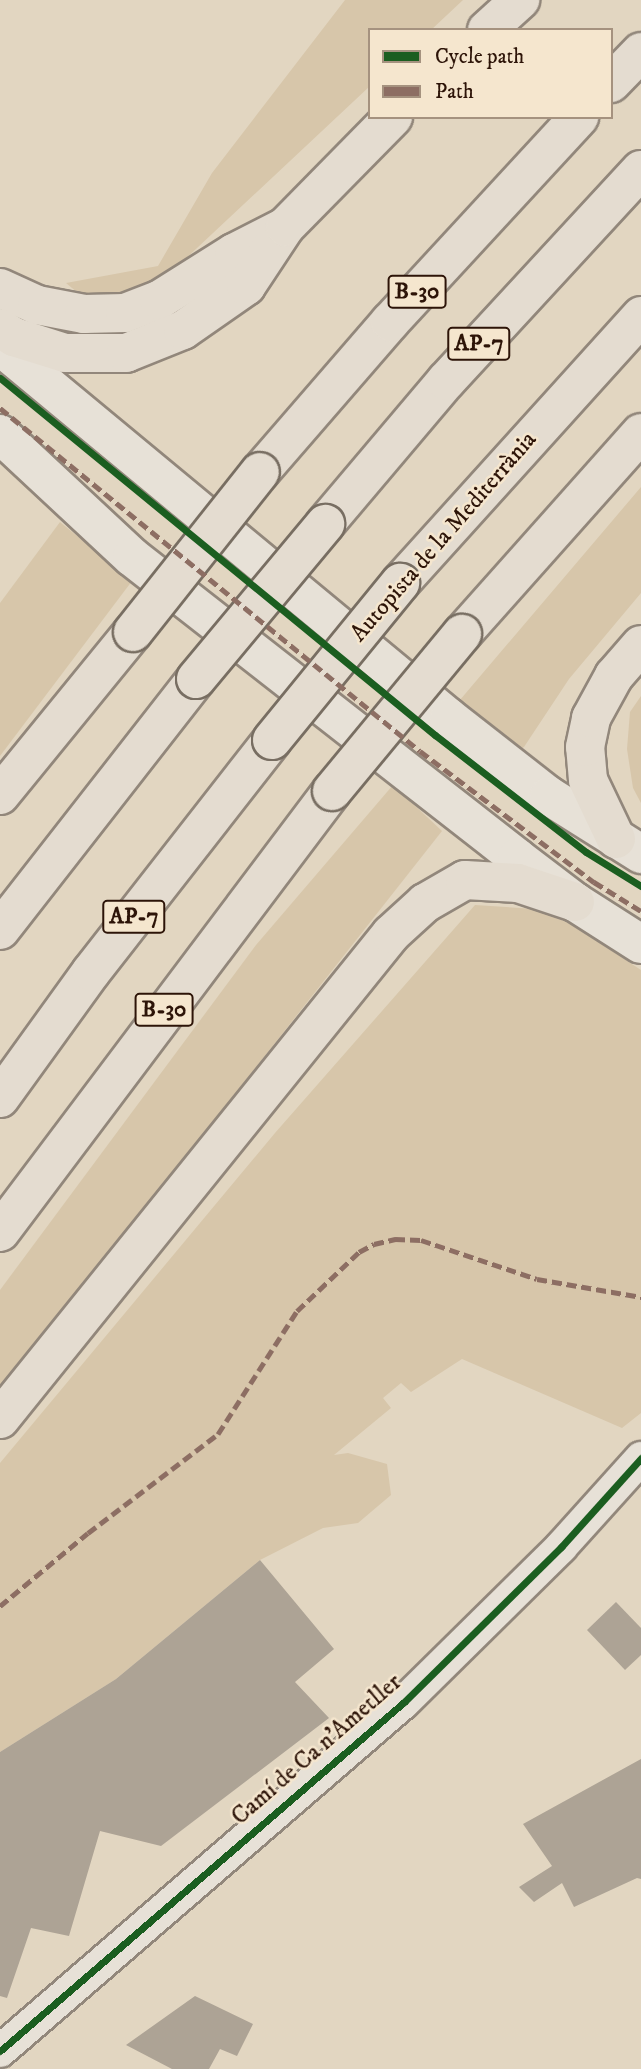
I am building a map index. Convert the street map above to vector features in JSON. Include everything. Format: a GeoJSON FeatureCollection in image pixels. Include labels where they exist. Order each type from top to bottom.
{"type":"FeatureCollection","features":[{"type":"Feature","properties":{"kind":"highway"},"geometry":{"type":"LineString","coordinates":[[489,28],[520,0]]}},
{"type":"Feature","properties":{"kind":"highway"},"geometry":{"type":"LineString","coordinates":[[613,81],[641,52]]}},
{"type":"Feature","properties":{"kind":"highway"},"geometry":{"type":"LineString","coordinates":[[0,328],[14,337],[65,352],[126,353],[183,330],[246,286],[285,227],[391,119]]}},
{"type":"Feature","properties":{"kind":"highway","name":"B-30"},"geometry":{"type":"LineString","coordinates":[[0,795],[261,472],[390,322],[577,119]]}},
{"type":"Feature","properties":{"kind":"highway","name":"AP-7"},"geometry":{"type":"LineString","coordinates":[[0,930],[196,679],[325,524],[446,381],[641,170]]}},
{"type":"Feature","properties":{"kind":"highway"},"geometry":{"type":"LineString","coordinates":[[0,288],[37,305],[61,310],[84,314],[124,313],[159,300],[234,253],[285,227]]}},
{"type":"Feature","properties":{"kind":"highway","name":"Autopista de la Mediterrània"},"geometry":{"type":"LineString","coordinates":[[0,1098],[91,972],[272,740],[400,583],[641,316]]}},
{"type":"Feature","properties":{"kind":"highway","name":"B-30"},"geometry":{"type":"LineString","coordinates":[[0,1232],[199,964],[332,792],[462,634],[641,433]]}},
{"type":"Feature","properties":{"kind":"highway"},"geometry":{"type":"LineString","coordinates":[[628,846],[588,780],[585,747],[591,718],[614,676],[641,645]]}},
{"type":"Feature","properties":{"kind":"highway"},"geometry":{"type":"LineString","coordinates":[[0,1419],[391,934],[425,903],[465,880],[518,883],[575,902]]}},
{"type":"Feature","properties":{"kind":"main road"},"geometry":{"type":"LineString","coordinates":[[0,346],[449,718],[549,796],[628,846]]}},
{"type":"Feature","properties":{"kind":"main road"},"geometry":{"type":"LineString","coordinates":[[0,433],[102,532],[132,557],[575,902],[641,944]]}},
{"type":"Feature","properties":{"kind":"street","name":"Camí de Ca n'Ametller"},"geometry":{"type":"LineString","coordinates":[[0,2051],[404,1702],[561,1547],[641,1458]]}},
{"type":"Feature","properties":{"kind":"shaded area"},"geometry":{"type":"Polygon","coordinates":[[[345,0],[463,0],[433,28],[368,28],[368,88],[165,278],[90,303],[66,283],[158,266],[212,173],[345,0]]]}},
{"type":"Feature","properties":{"kind":"shaded area"},"geometry":{"type":"Polygon","coordinates":[[[641,487],[641,593],[569,679],[524,747],[513,754],[454,707],[641,487]]]}},
{"type":"Feature","properties":{"kind":"shaded area"},"geometry":{"type":"Polygon","coordinates":[[[60,522],[132,581],[0,756],[0,603],[60,522]]]}},
{"type":"Feature","properties":{"kind":"shaded area"},"geometry":{"type":"Polygon","coordinates":[[[641,696],[641,803],[633,788],[627,749],[630,712],[641,696]]]}},
{"type":"Feature","properties":{"kind":"shaded area"},"geometry":{"type":"Polygon","coordinates":[[[393,785],[442,831],[67,1307],[0,1387],[0,1290],[256,945],[393,785]]]}},
{"type":"Feature","properties":{"kind":"shaded area"},"geometry":{"type":"Polygon","coordinates":[[[475,905],[535,909],[569,923],[641,970],[641,1413],[622,1428],[462,1359],[411,1392],[401,1383],[383,1398],[391,1408],[334,1455],[348,1453],[387,1464],[391,1495],[358,1523],[323,1528],[260,1560],[116,1679],[0,1752],[0,1463],[275,1133],[475,905]]]}},
{"type":"Feature","properties":{"kind":"building"},"geometry":{"type":"Polygon","coordinates":[[[260,1560],[334,1649],[295,1682],[329,1718],[161,1846],[100,1831],[69,1936],[31,1928],[7,1998],[0,1996],[0,1752],[116,1679],[260,1560]]]}},
{"type":"Feature","properties":{"kind":"building"},"geometry":{"type":"Polygon","coordinates":[[[616,1602],[641,1628],[641,1655],[625,1670],[587,1630],[616,1602]]]}},
{"type":"Feature","properties":{"kind":"building"},"geometry":{"type":"Polygon","coordinates":[[[641,1759],[641,1879],[637,1878],[574,1907],[562,1883],[534,1902],[519,1887],[552,1866],[523,1824],[641,1759]]]}},
{"type":"Feature","properties":{"kind":"building"},"geometry":{"type":"Polygon","coordinates":[[[195,1996],[253,2024],[237,2056],[220,2049],[209,2069],[172,2069],[126,2045],[195,1996]]]}},
{"type":"Feature","properties":{"kind":"marked path"},"geometry":{"type":"LineString","coordinates":[[0,408],[420,751],[594,882],[641,911]]}},
{"type":"Feature","properties":{"kind":"marked path"},"geometry":{"type":"LineString","coordinates":[[0,1606],[88,1533],[218,1434],[297,1311],[359,1252],[374,1244],[395,1239],[421,1240],[537,1279],[641,1297]]}},
{"type":"Feature","properties":{"kind":"cycle path"},"geometry":{"type":"LineString","coordinates":[[0,378],[435,735],[586,852],[641,886]]}},
{"type":"Feature","properties":{"kind":"cycle path"},"geometry":{"type":"LineString","coordinates":[[0,2051],[404,1702],[561,1547],[641,1458]]}}]}
